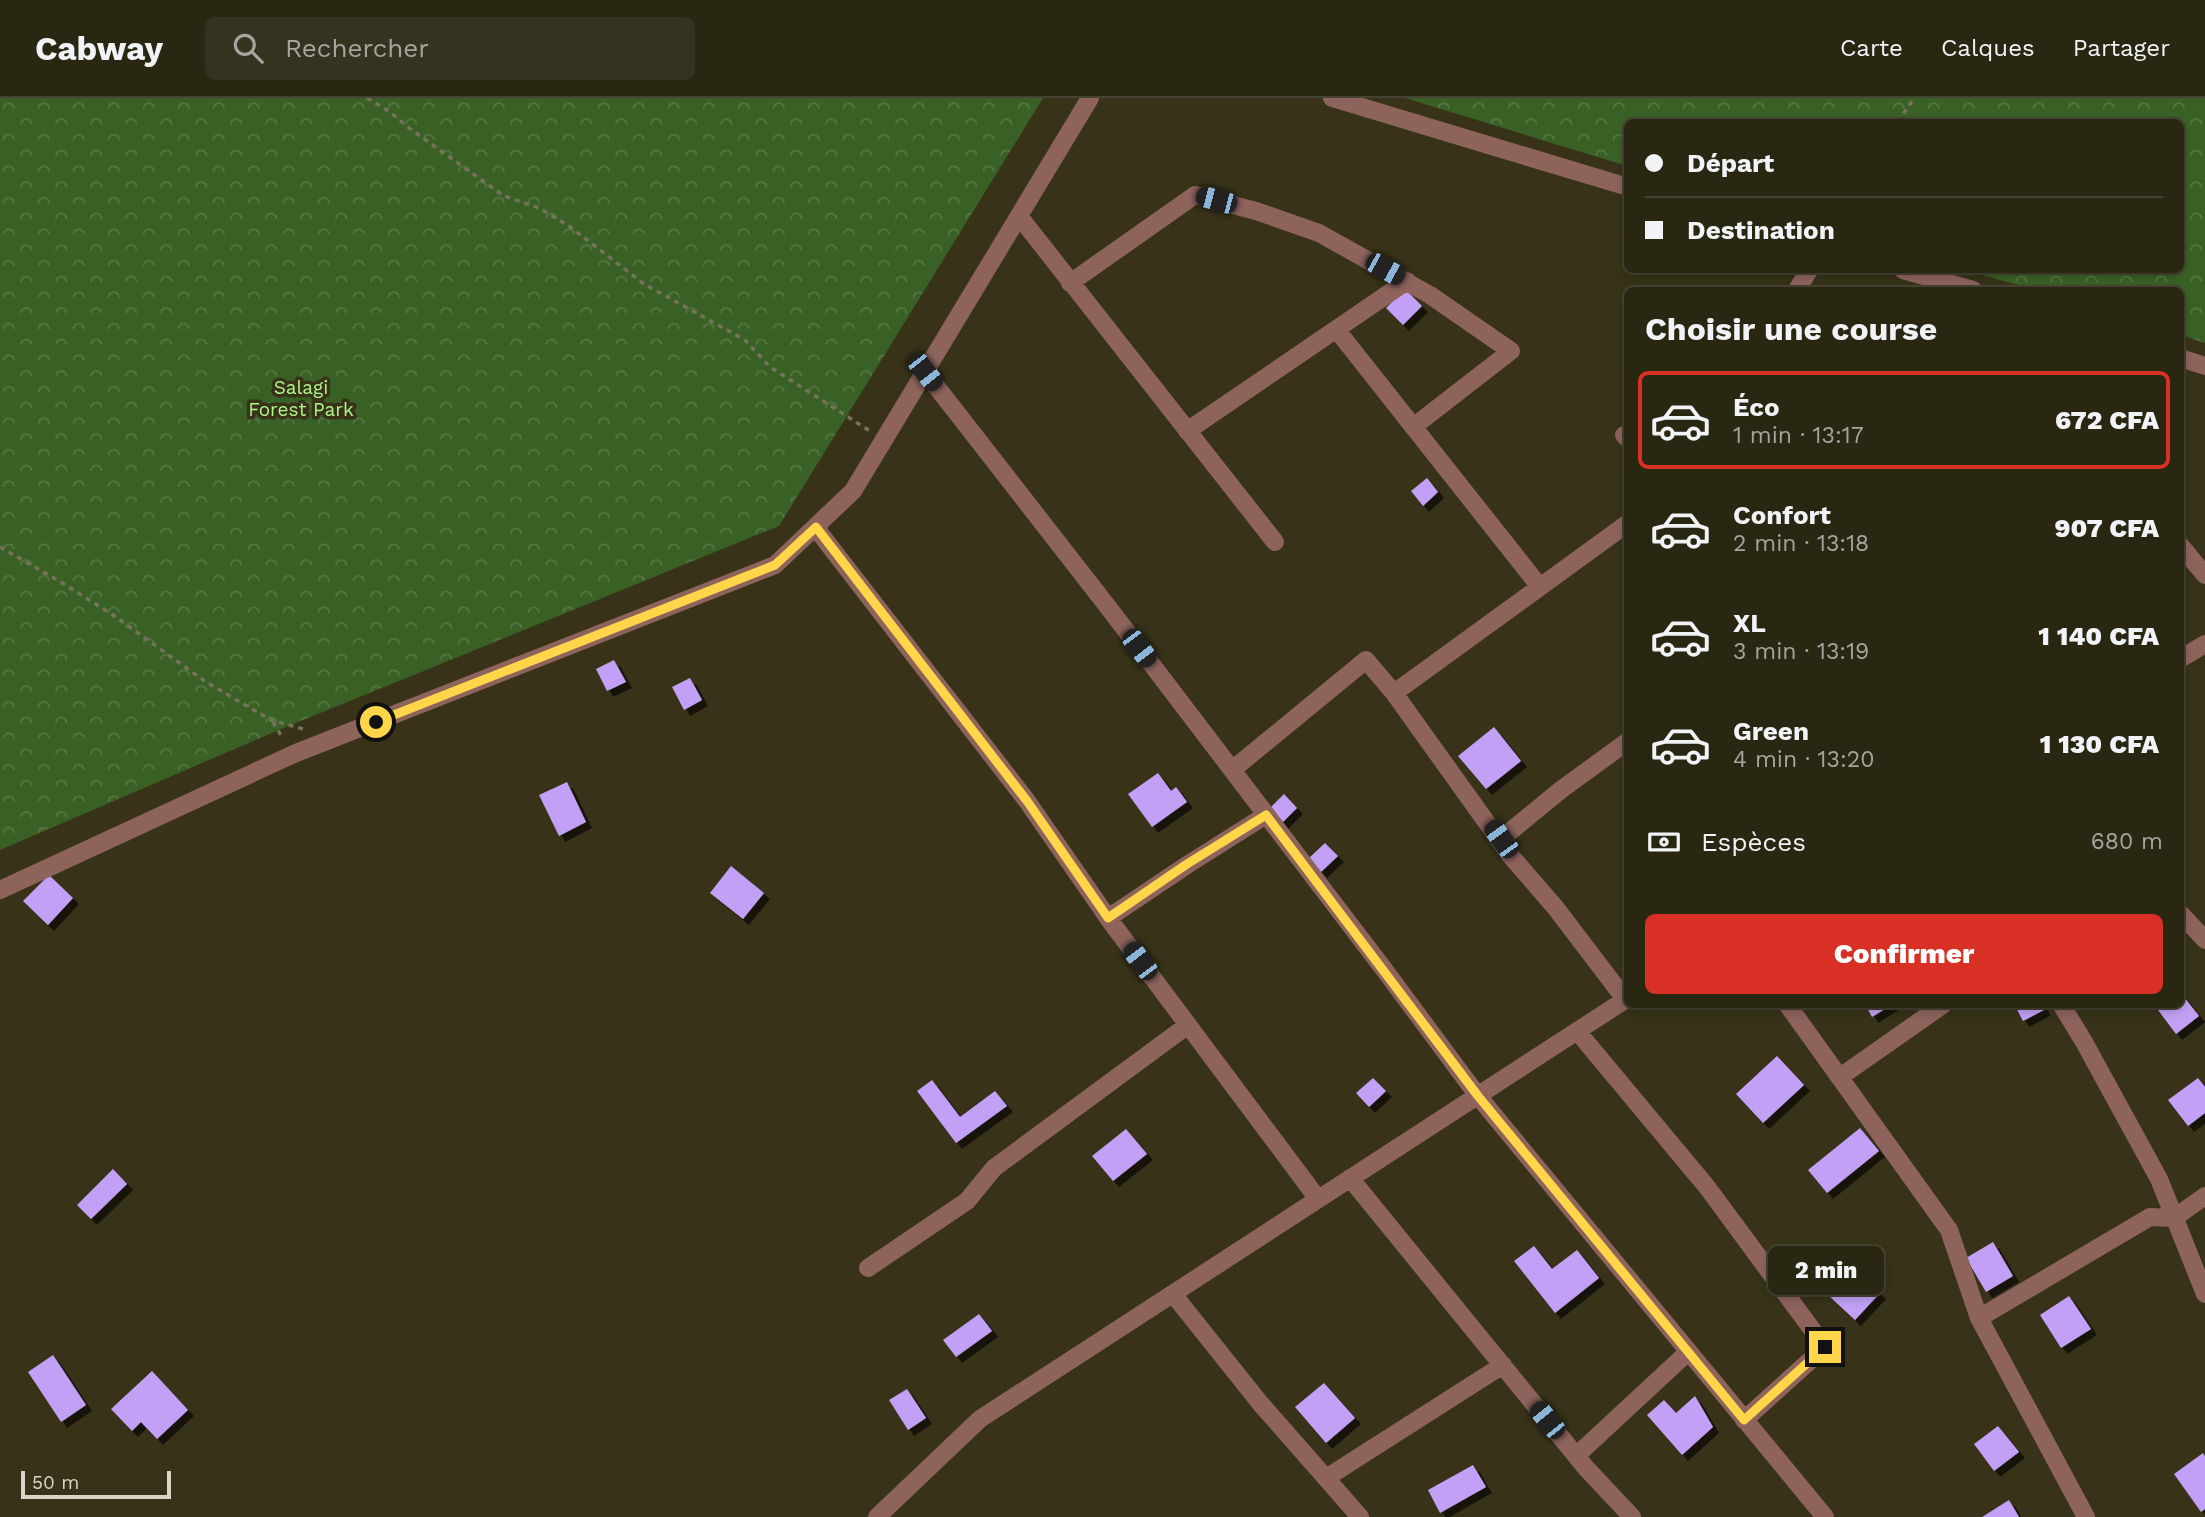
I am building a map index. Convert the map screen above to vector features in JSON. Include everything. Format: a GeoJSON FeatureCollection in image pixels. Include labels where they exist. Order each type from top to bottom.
{"type":"FeatureCollection","features":[{"type":"Feature","properties":{"kind":"street"},"geometry":{"type":"LineString","coordinates":[[0,890],[296,753],[775,565],[853,491],[1090,98]]}},
{"type":"Feature","properties":{"kind":"street"},"geometry":{"type":"LineString","coordinates":[[1332,98],[1624,186]]}},
{"type":"Feature","properties":{"kind":"street"},"geometry":{"type":"LineString","coordinates":[[1070,283],[1195,195],[1256,211],[1319,233],[1406,281],[1511,351],[1413,426]]}},
{"type":"Feature","properties":{"kind":"street"},"geometry":{"type":"LineString","coordinates":[[1019,216],[1275,542]]}},
{"type":"Feature","properties":{"kind":"street"},"geometry":{"type":"LineString","coordinates":[[1913,273],[1961,287]]}},
{"type":"Feature","properties":{"kind":"street"},"geometry":{"type":"LineString","coordinates":[[1187,431],[1406,281]]}},
{"type":"Feature","properties":{"kind":"street"},"geometry":{"type":"LineString","coordinates":[[1336,329],[1540,587]]}},
{"type":"Feature","properties":{"kind":"street"},"geometry":{"type":"LineString","coordinates":[[2184,359],[2205,366]]}},
{"type":"Feature","properties":{"kind":"street"},"geometry":{"type":"LineString","coordinates":[[925,372],[1478,1096],[1825,1517]]}},
{"type":"Feature","properties":{"kind":"street"},"geometry":{"type":"LineString","coordinates":[[1394,693],[1624,526]]}},
{"type":"Feature","properties":{"kind":"street"},"geometry":{"type":"LineString","coordinates":[[816,527],[1027,801],[1108,918],[1318,1199]]}},
{"type":"Feature","properties":{"kind":"street"},"geometry":{"type":"LineString","coordinates":[[2184,550],[2205,575]]}},
{"type":"Feature","properties":{"kind":"street"},"geometry":{"type":"LineString","coordinates":[[2184,657],[2205,644]]}},
{"type":"Feature","properties":{"kind":"street"},"geometry":{"type":"LineString","coordinates":[[1231,770],[1366,660],[1394,693],[1510,855],[1556,907],[1624,996]]}},
{"type":"Feature","properties":{"kind":"street"},"geometry":{"type":"LineString","coordinates":[[1501,839],[1562,789],[1624,744]]}},
{"type":"Feature","properties":{"kind":"street"},"geometry":{"type":"LineString","coordinates":[[1108,918],[1266,815]]}},
{"type":"Feature","properties":{"kind":"street"},"geometry":{"type":"LineString","coordinates":[[2184,917],[2205,940]]}},
{"type":"Feature","properties":{"kind":"street"},"geometry":{"type":"LineString","coordinates":[[877,1517],[980,1419],[1624,1000]]}},
{"type":"Feature","properties":{"kind":"street"},"geometry":{"type":"LineString","coordinates":[[1790,1008],[1949,1230],[1979,1318],[2085,1517]]}},
{"type":"Feature","properties":{"kind":"street"},"geometry":{"type":"LineString","coordinates":[[1840,1077],[1938,1008]]}},
{"type":"Feature","properties":{"kind":"street"},"geometry":{"type":"LineString","coordinates":[[2063,1008],[2159,1179],[2205,1294]]}},
{"type":"Feature","properties":{"kind":"street"},"geometry":{"type":"LineString","coordinates":[[868,1268],[967,1201],[994,1168],[1188,1025]]}},
{"type":"Feature","properties":{"kind":"street"},"geometry":{"type":"LineString","coordinates":[[1577,1031],[1707,1187],[1825,1347],[1744,1420]]}},
{"type":"Feature","properties":{"kind":"street"},"geometry":{"type":"LineString","coordinates":[[1350,1178],[1576,1456],[1632,1517]]}},
{"type":"Feature","properties":{"kind":"street"},"geometry":{"type":"LineString","coordinates":[[1979,1318],[2150,1217],[2174,1218],[2205,1196]]}},
{"type":"Feature","properties":{"kind":"street"},"geometry":{"type":"LineString","coordinates":[[1173,1294],[1260,1404],[1360,1517]]}},
{"type":"Feature","properties":{"kind":"street"},"geometry":{"type":"LineString","coordinates":[[1576,1456],[1688,1352]]}},
{"type":"Feature","properties":{"kind":"street"},"geometry":{"type":"LineString","coordinates":[[1326,1478],[1503,1365]]}},
{"type":"Feature","properties":{"kind":"path"},"geometry":{"type":"LineString","coordinates":[[367,98],[504,196],[538,208],[569,226],[644,284],[745,340],[770,367],[884,440]]}},
{"type":"Feature","properties":{"kind":"path"},"geometry":{"type":"LineString","coordinates":[[1900,119],[1914,98]]}},
{"type":"Feature","properties":{"kind":"path"},"geometry":{"type":"LineString","coordinates":[[0,548],[103,608],[206,682],[271,720],[305,730],[326,741]]}},
{"type":"Feature","properties":{"kind":"green space","name":"Salagi Forest Park"},"geometry":{"type":"Polygon","coordinates":[[[0,98],[1043,98],[779,526],[281,729],[0,850],[0,98]]]}},
{"type":"Feature","properties":{"kind":"green space"},"geometry":{"type":"Polygon","coordinates":[[[1405,98],[2205,98],[2205,343],[2184,336],[2184,287],[2025,287],[1976,273],[2184,273],[2184,119],[1624,119],[1624,165],[1405,98]]]}},
{"type":"Feature","properties":{"kind":"building"},"geometry":{"type":"Polygon","coordinates":[[[1405,289],[1422,306],[1403,325],[1386,308],[1405,289]]]}},
{"type":"Feature","properties":{"kind":"building"},"geometry":{"type":"Polygon","coordinates":[[[1427,478],[1438,492],[1423,506],[1411,491],[1427,478]]]}},
{"type":"Feature","properties":{"kind":"building"},"geometry":{"type":"Polygon","coordinates":[[[614,660],[626,682],[607,691],[596,669],[614,660]]]}},
{"type":"Feature","properties":{"kind":"building"},"geometry":{"type":"Polygon","coordinates":[[[690,678],[702,700],[684,710],[672,687],[690,678]]]}},
{"type":"Feature","properties":{"kind":"building"},"geometry":{"type":"Polygon","coordinates":[[[1494,727],[1521,761],[1486,789],[1458,756],[1494,727]]]}},
{"type":"Feature","properties":{"kind":"building"},"geometry":{"type":"Polygon","coordinates":[[[1158,773],[1171,791],[1176,787],[1187,802],[1152,827],[1128,794],[1158,773]]]}},
{"type":"Feature","properties":{"kind":"building"},"geometry":{"type":"Polygon","coordinates":[[[567,782],[586,822],[559,836],[539,795],[567,782]]]}},
{"type":"Feature","properties":{"kind":"building"},"geometry":{"type":"Polygon","coordinates":[[[1284,794],[1297,808],[1281,824],[1268,810],[1284,794]]]}},
{"type":"Feature","properties":{"kind":"building"},"geometry":{"type":"Polygon","coordinates":[[[1325,843],[1338,856],[1321,872],[1309,858],[1325,843]]]}},
{"type":"Feature","properties":{"kind":"building"},"geometry":{"type":"Polygon","coordinates":[[[731,866],[764,893],[743,919],[710,893],[731,866]]]}},
{"type":"Feature","properties":{"kind":"building"},"geometry":{"type":"Polygon","coordinates":[[[49,875],[73,898],[48,925],[23,901],[49,875]]]}},
{"type":"Feature","properties":{"kind":"building"},"geometry":{"type":"Polygon","coordinates":[[[2184,997],[2199,1016],[2176,1034],[2156,1008],[2184,1008],[2184,997]]]}},
{"type":"Feature","properties":{"kind":"building"},"geometry":{"type":"Polygon","coordinates":[[[1867,1008],[1887,1008],[1872,1017],[1867,1008]]]}},
{"type":"Feature","properties":{"kind":"building"},"geometry":{"type":"Polygon","coordinates":[[[2016,1008],[2043,1008],[2044,1010],[2023,1021],[2016,1008]]]}},
{"type":"Feature","properties":{"kind":"building"},"geometry":{"type":"Polygon","coordinates":[[[1777,1056],[1804,1085],[1763,1123],[1736,1094],[1777,1056]]]}},
{"type":"Feature","properties":{"kind":"building"},"geometry":{"type":"Polygon","coordinates":[[[1373,1078],[1386,1091],[1369,1107],[1356,1093],[1373,1078]]]}},
{"type":"Feature","properties":{"kind":"building"},"geometry":{"type":"Polygon","coordinates":[[[2198,1078],[2205,1087],[2205,1113],[2188,1126],[2168,1100],[2198,1078]]]}},
{"type":"Feature","properties":{"kind":"building"},"geometry":{"type":"Polygon","coordinates":[[[932,1080],[960,1117],[995,1091],[1007,1106],[956,1143],[917,1091],[932,1080]]]}},
{"type":"Feature","properties":{"kind":"building"},"geometry":{"type":"Polygon","coordinates":[[[1860,1128],[1879,1151],[1827,1193],[1808,1170],[1860,1128]]]}},
{"type":"Feature","properties":{"kind":"building"},"geometry":{"type":"Polygon","coordinates":[[[1126,1129],[1147,1154],[1113,1181],[1092,1156],[1126,1129]]]}},
{"type":"Feature","properties":{"kind":"building"},"geometry":{"type":"Polygon","coordinates":[[[113,1169],[127,1184],[91,1219],[77,1205],[113,1169]]]}},
{"type":"Feature","properties":{"kind":"building"},"geometry":{"type":"Polygon","coordinates":[[[1993,1242],[2013,1276],[1986,1292],[1966,1258],[1993,1242]]]}},
{"type":"Feature","properties":{"kind":"building"},"geometry":{"type":"Polygon","coordinates":[[[1534,1246],[1552,1269],[1577,1250],[1599,1278],[1555,1313],[1514,1261],[1534,1246]]]}},
{"type":"Feature","properties":{"kind":"building"},"geometry":{"type":"Polygon","coordinates":[[[1851,1267],[1880,1293],[1855,1320],[1827,1294],[1851,1267]]]}},
{"type":"Feature","properties":{"kind":"building"},"geometry":{"type":"Polygon","coordinates":[[[2069,1296],[2091,1329],[2061,1348],[2040,1315],[2069,1296]]]}},
{"type":"Feature","properties":{"kind":"building"},"geometry":{"type":"Polygon","coordinates":[[[979,1314],[992,1331],[956,1357],[943,1340],[979,1314]]]}},
{"type":"Feature","properties":{"kind":"building"},"geometry":{"type":"Polygon","coordinates":[[[53,1355],[86,1405],[61,1422],[28,1372],[53,1355]]]}},
{"type":"Feature","properties":{"kind":"building"},"geometry":{"type":"Polygon","coordinates":[[[152,1371],[188,1410],[157,1439],[141,1422],[132,1431],[111,1409],[152,1371]]]}},
{"type":"Feature","properties":{"kind":"building"},"geometry":{"type":"Polygon","coordinates":[[[1324,1383],[1355,1418],[1326,1443],[1295,1407],[1324,1383]]]}},
{"type":"Feature","properties":{"kind":"building"},"geometry":{"type":"Polygon","coordinates":[[[907,1389],[926,1418],[908,1430],[889,1400],[907,1389]]]}},
{"type":"Feature","properties":{"kind":"building"},"geometry":{"type":"Polygon","coordinates":[[[1695,1396],[1713,1427],[1682,1455],[1647,1415],[1664,1400],[1676,1413],[1695,1396]]]}},
{"type":"Feature","properties":{"kind":"building"},"geometry":{"type":"Polygon","coordinates":[[[1998,1426],[2019,1452],[1994,1471],[1974,1444],[1998,1426]]]}},
{"type":"Feature","properties":{"kind":"building"},"geometry":{"type":"Polygon","coordinates":[[[2203,1453],[2205,1509],[2201,1512],[2174,1474],[2203,1453]]]}},
{"type":"Feature","properties":{"kind":"building"},"geometry":{"type":"Polygon","coordinates":[[[1473,1465],[1486,1487],[1440,1513],[1428,1490],[1473,1465]]]}},
{"type":"Feature","properties":{"kind":"building"},"geometry":{"type":"Polygon","coordinates":[[[2009,1500],[2019,1517],[1982,1517],[2009,1500]]]}},
{"type":"Feature","properties":{"kind":"route"},"geometry":{"type":"LineString","coordinates":[[376,722],[775,565],[816,527],[1027,801],[1108,918],[1266,815],[1478,1096],[1744,1420],[1825,1347]]}}]}
